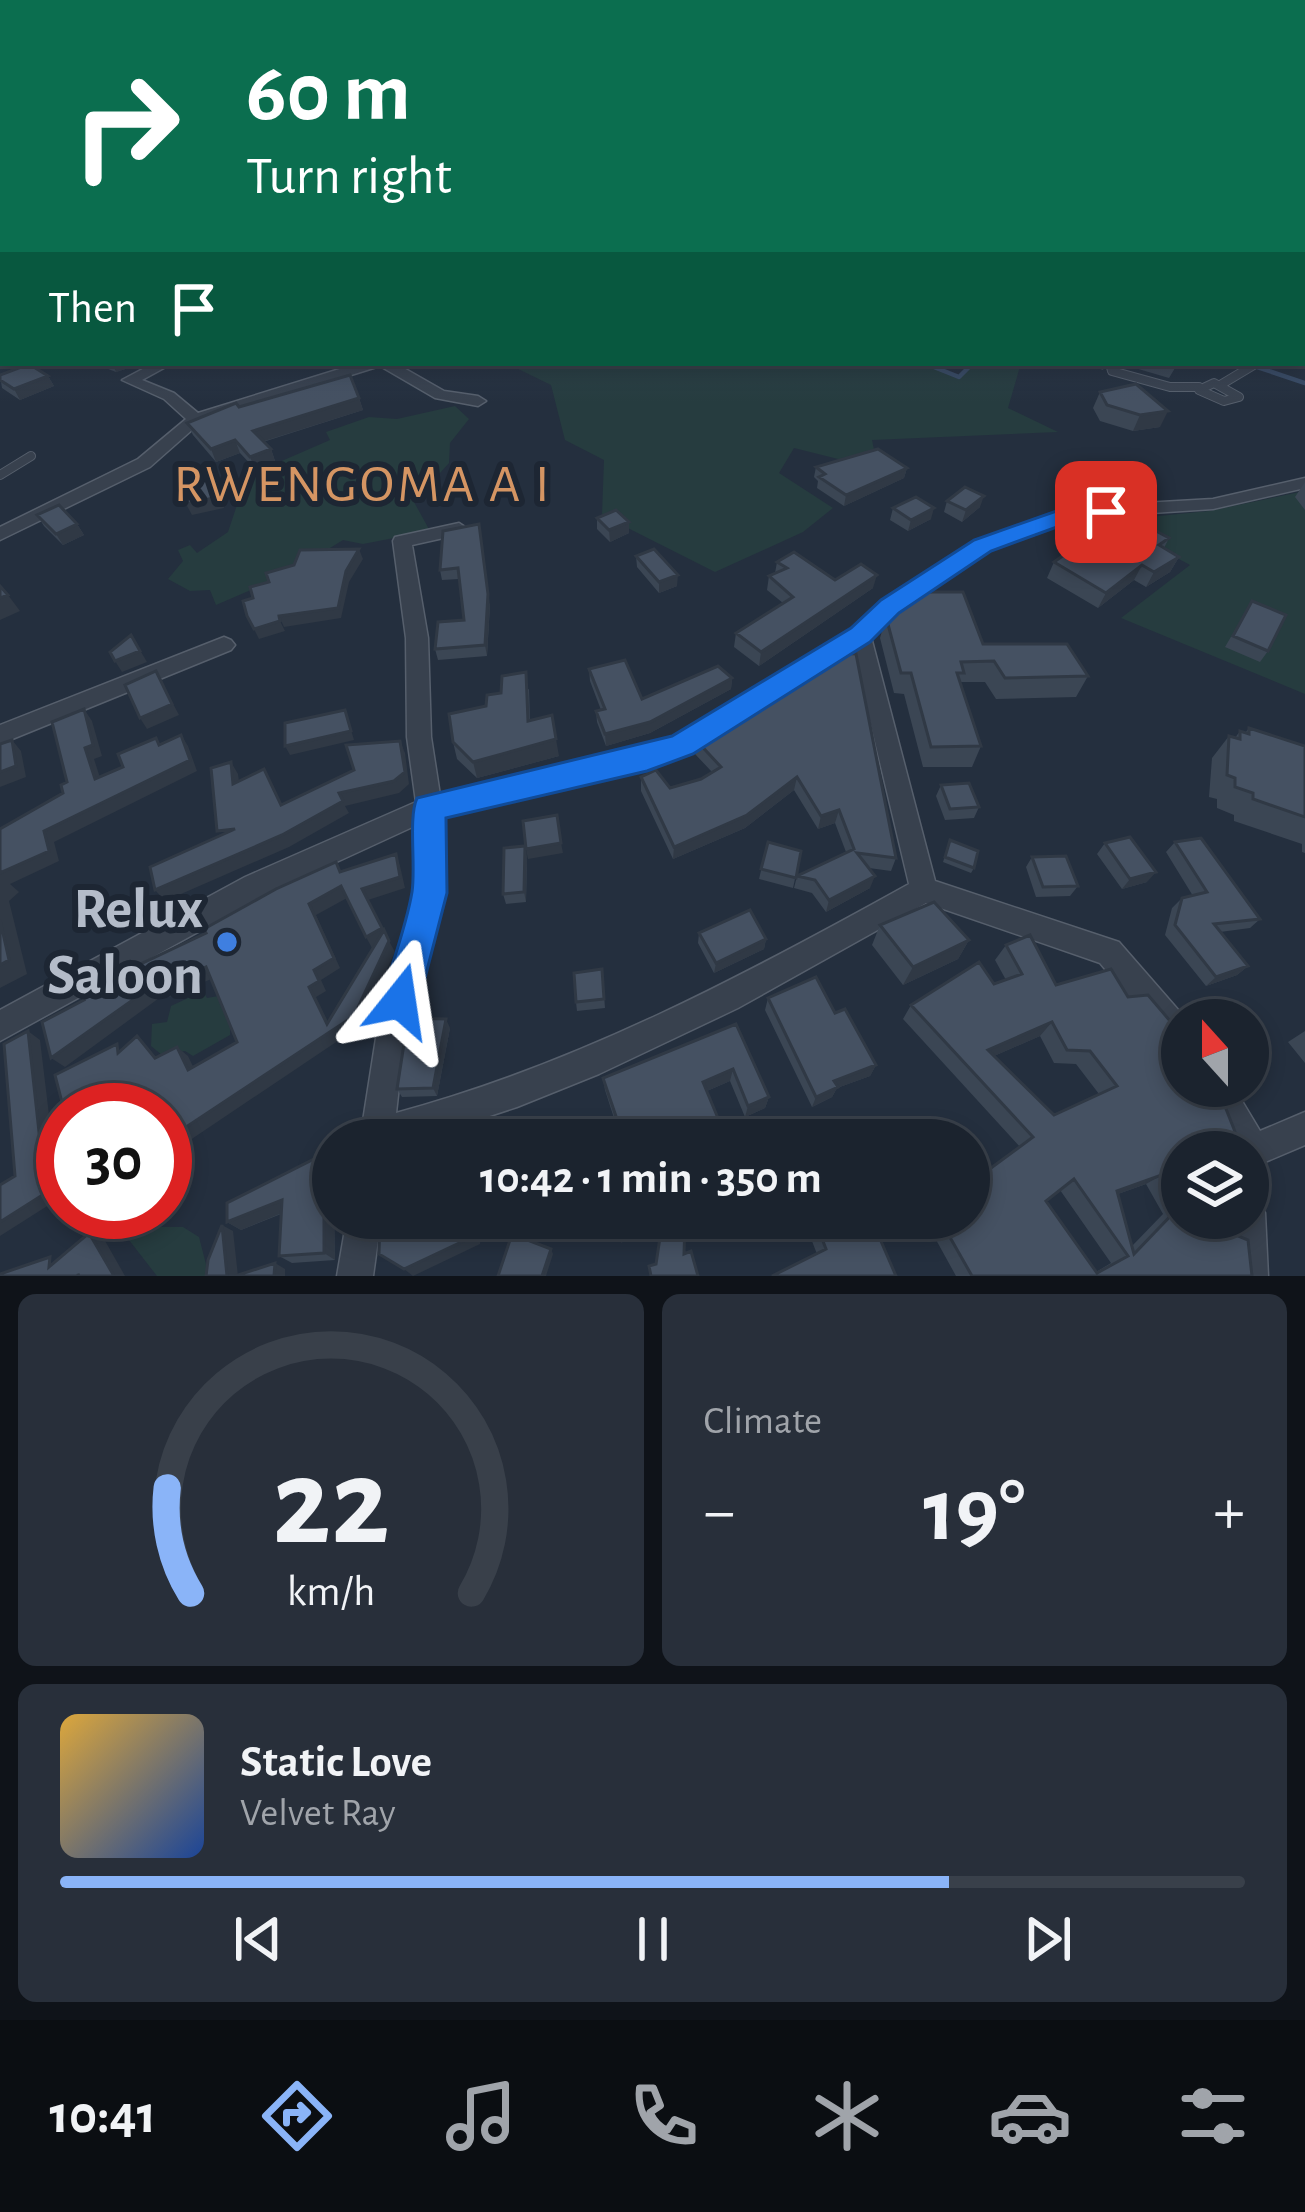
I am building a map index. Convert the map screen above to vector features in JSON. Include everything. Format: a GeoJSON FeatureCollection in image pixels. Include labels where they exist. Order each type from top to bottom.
{"type":"FeatureCollection","features":[{"type":"Feature","properties":{"kind":"street"},"geometry":{"type":"LineString","coordinates":[[159,366],[129,380],[170,396],[195,419]]}},
{"type":"Feature","properties":{"kind":"street"},"geometry":{"type":"LineString","coordinates":[[0,534],[144,463],[195,419],[364,366]]}},
{"type":"Feature","properties":{"kind":"street"},"geometry":{"type":"LineString","coordinates":[[391,366],[440,395],[478,401]]}},
{"type":"Feature","properties":{"kind":"street"},"geometry":{"type":"LineString","coordinates":[[0,1027],[254,886],[428,808],[662,754],[860,635],[890,606],[953,563],[1043,522],[1074,513],[1213,504],[1305,483]]}},
{"type":"Feature","properties":{"kind":"street"},"geometry":{"type":"LineString","coordinates":[[379,1119],[391,1037],[429,893],[433,836],[416,698],[417,638],[402,541],[459,529]]}},
{"type":"Feature","properties":{"kind":"street"},"geometry":{"type":"LineString","coordinates":[[860,635],[924,890]]}},
{"type":"Feature","properties":{"kind":"street"},"geometry":{"type":"LineString","coordinates":[[0,735],[224,645]]}},
{"type":"Feature","properties":{"kind":"street"},"geometry":{"type":"LineString","coordinates":[[429,1119],[528,1083],[730,998],[924,890],[1109,952],[1161,1013]]}},
{"type":"Feature","properties":{"kind":"street"},"geometry":{"type":"LineString","coordinates":[[1269,1148],[1305,1128]]}},
{"type":"Feature","properties":{"kind":"street"},"geometry":{"type":"LineString","coordinates":[[355,1276],[361,1239]]}},
{"type":"Feature","properties":{"kind":"street"},"geometry":{"type":"LineString","coordinates":[[1249,1239],[1250,1276]]}},
{"type":"Feature","properties":{"kind":"lane"},"geometry":{"type":"LineString","coordinates":[[1111,366],[1112,371],[1170,387],[1222,384],[1251,366]]}},
{"type":"Feature","properties":{"kind":"lane"},"geometry":{"type":"LineString","coordinates":[[1222,384],[1239,394],[1224,401]]}},
{"type":"Feature","properties":{"kind":"lane"},"geometry":{"type":"LineString","coordinates":[[1199,387],[1224,401],[1235,415]]}},
{"type":"Feature","properties":{"kind":"lane"},"geometry":{"type":"LineString","coordinates":[[0,475],[32,455]]}},
{"type":"Feature","properties":{"kind":"green space"},"geometry":{"type":"Polygon","coordinates":[[[512,366],[930,366],[956,378],[974,366],[1020,366],[1008,408],[1058,432],[872,440],[874,450],[842,460],[794,448],[779,473],[833,508],[803,532],[715,572],[602,515],[604,460],[565,440],[551,385],[512,366]]]}},
{"type":"Feature","properties":{"kind":"green space"},"geometry":{"type":"Polygon","coordinates":[[[455,406],[469,419],[450,443],[449,463],[414,502],[430,531],[363,544],[343,540],[286,575],[216,605],[210,590],[190,591],[168,579],[183,561],[178,550],[190,545],[197,553],[228,532],[238,502],[229,484],[330,440],[326,432],[369,417],[397,419],[455,406]]]}},
{"type":"Feature","properties":{"kind":"green space"},"geometry":{"type":"Polygon","coordinates":[[[1305,491],[1305,694],[1121,618],[1190,565],[1109,521],[1209,511],[1305,491]]]}},
{"type":"Feature","properties":{"kind":"green space"},"geometry":{"type":"Polygon","coordinates":[[[203,991],[207,998],[230,994],[230,1035],[193,1056],[185,1051],[162,1055],[151,1046],[152,1024],[167,1022],[171,1006],[203,991]]]}},
{"type":"Feature","properties":{"kind":"green space"},"geometry":{"type":"Polygon","coordinates":[[[192,1233],[199,1237],[209,1276],[157,1276],[129,1240],[192,1239],[192,1233]]]}},
{"type":"Feature","properties":{"kind":"building"},"geometry":{"type":"Polygon","coordinates":[[[32,366],[48,376],[14,389],[0,375],[32,366]]]}},
{"type":"Feature","properties":{"kind":"building"},"geometry":{"type":"Polygon","coordinates":[[[350,375],[359,398],[253,431],[271,449],[250,457],[235,440],[211,449],[187,423],[236,403],[239,407],[350,375]]]}},
{"type":"Feature","properties":{"kind":"building"},"geometry":{"type":"Polygon","coordinates":[[[1136,384],[1168,411],[1140,415],[1107,405],[1100,392],[1136,384]]]}},
{"type":"Feature","properties":{"kind":"building"},"geometry":{"type":"Polygon","coordinates":[[[878,449],[907,468],[846,495],[819,477],[825,474],[816,467],[878,449]]]}},
{"type":"Feature","properties":{"kind":"building"},"geometry":{"type":"Polygon","coordinates":[[[217,477],[218,497],[186,504],[185,484],[217,477]]]}},
{"type":"Feature","properties":{"kind":"building"},"geometry":{"type":"Polygon","coordinates":[[[965,487],[984,496],[966,510],[947,501],[965,487]]]}},
{"type":"Feature","properties":{"kind":"building"},"geometry":{"type":"Polygon","coordinates":[[[916,497],[934,508],[911,520],[893,508],[916,497]]]}},
{"type":"Feature","properties":{"kind":"building"},"geometry":{"type":"Polygon","coordinates":[[[59,505],[77,524],[56,534],[37,515],[59,505]]]}},
{"type":"Feature","properties":{"kind":"building"},"geometry":{"type":"Polygon","coordinates":[[[616,510],[629,522],[609,530],[597,518],[616,510]]]}},
{"type":"Feature","properties":{"kind":"building"},"geometry":{"type":"Polygon","coordinates":[[[479,524],[488,594],[485,645],[435,649],[438,622],[464,620],[458,568],[440,570],[443,531],[479,524]]]}},
{"type":"Feature","properties":{"kind":"building"},"geometry":{"type":"Polygon","coordinates":[[[1145,525],[1169,538],[1159,545],[1179,557],[1154,572],[1142,565],[1106,593],[1054,562],[1091,536],[1111,547],[1145,525]]]}},
{"type":"Feature","properties":{"kind":"building"},"geometry":{"type":"Polygon","coordinates":[[[359,549],[346,571],[338,608],[279,616],[280,621],[254,629],[243,601],[253,598],[250,587],[269,582],[266,573],[294,565],[300,550],[359,549]]]}},
{"type":"Feature","properties":{"kind":"building"},"geometry":{"type":"Polygon","coordinates":[[[654,549],[678,575],[659,582],[636,556],[654,549]]]}},
{"type":"Feature","properties":{"kind":"building"},"geometry":{"type":"Polygon","coordinates":[[[794,552],[835,580],[861,564],[877,575],[761,652],[736,633],[793,597],[769,576],[787,568],[777,562],[794,552]]]}},
{"type":"Feature","properties":{"kind":"building"},"geometry":{"type":"Polygon","coordinates":[[[910,592],[963,592],[983,644],[1067,644],[1088,676],[1005,678],[994,661],[961,662],[964,673],[957,673],[981,746],[931,747],[911,673],[901,673],[886,617],[910,592]]]}},
{"type":"Feature","properties":{"kind":"building"},"geometry":{"type":"Polygon","coordinates":[[[1252,601],[1286,615],[1268,651],[1233,636],[1252,601]]]}},
{"type":"Feature","properties":{"kind":"building"},"geometry":{"type":"Polygon","coordinates":[[[131,635],[140,651],[115,661],[110,652],[131,635]]]}},
{"type":"Feature","properties":{"kind":"building"},"geometry":{"type":"Polygon","coordinates":[[[843,653],[856,654],[896,858],[857,853],[875,876],[829,900],[815,880],[797,876],[854,849],[839,810],[821,816],[797,777],[747,815],[674,847],[641,777],[656,770],[670,788],[721,767],[696,740],[740,713],[745,717],[778,699],[772,693],[843,653]]]}},
{"type":"Feature","properties":{"kind":"building"},"geometry":{"type":"Polygon","coordinates":[[[625,660],[642,699],[718,666],[732,678],[650,722],[605,734],[596,711],[605,709],[589,669],[625,660]]]}},
{"type":"Feature","properties":{"kind":"building"},"geometry":{"type":"Polygon","coordinates":[[[156,671],[172,704],[140,718],[125,685],[156,671]]]}},
{"type":"Feature","properties":{"kind":"building"},"geometry":{"type":"Polygon","coordinates":[[[526,672],[528,721],[552,715],[556,739],[473,762],[453,742],[449,714],[486,706],[487,695],[501,693],[502,676],[526,672]]]}},
{"type":"Feature","properties":{"kind":"building"},"geometry":{"type":"Polygon","coordinates":[[[84,709],[93,745],[85,748],[95,779],[123,767],[118,754],[156,738],[159,745],[181,735],[190,760],[44,831],[49,851],[0,873],[0,829],[63,793],[61,785],[67,782],[52,722],[84,709]]]}},
{"type":"Feature","properties":{"kind":"building"},"geometry":{"type":"Polygon","coordinates":[[[345,710],[351,731],[285,746],[285,723],[345,710]]]}},
{"type":"Feature","properties":{"kind":"building"},"geometry":{"type":"Polygon","coordinates":[[[1249,728],[1305,746],[1305,817],[1253,799],[1253,793],[1235,787],[1235,778],[1227,775],[1229,736],[1240,739],[1240,731],[1249,734],[1249,728]]]}},
{"type":"Feature","properties":{"kind":"building"},"geometry":{"type":"Polygon","coordinates":[[[12,740],[16,766],[0,772],[0,744],[12,740]]]}},
{"type":"Feature","properties":{"kind":"building"},"geometry":{"type":"Polygon","coordinates":[[[400,741],[405,772],[394,781],[339,793],[343,801],[282,835],[155,890],[150,867],[235,829],[217,831],[211,768],[231,762],[233,784],[264,769],[281,805],[354,770],[346,745],[400,741]]]}},
{"type":"Feature","properties":{"kind":"building"},"geometry":{"type":"Polygon","coordinates":[[[969,783],[979,807],[950,809],[941,785],[969,783]]]}},
{"type":"Feature","properties":{"kind":"building"},"geometry":{"type":"Polygon","coordinates":[[[557,815],[561,843],[526,849],[523,821],[557,815]]]}},
{"type":"Feature","properties":{"kind":"building"},"geometry":{"type":"Polygon","coordinates":[[[1130,837],[1156,872],[1130,879],[1105,843],[1130,837]]]}},
{"type":"Feature","properties":{"kind":"building"},"geometry":{"type":"Polygon","coordinates":[[[1201,838],[1260,919],[1214,924],[1248,966],[1216,977],[1175,925],[1182,898],[1207,892],[1175,842],[1201,838]]]}},
{"type":"Feature","properties":{"kind":"building"},"geometry":{"type":"Polygon","coordinates":[[[950,840],[978,851],[974,868],[945,857],[950,840]]]}},
{"type":"Feature","properties":{"kind":"building"},"geometry":{"type":"Polygon","coordinates":[[[768,842],[801,851],[796,878],[761,869],[768,842]]]}},
{"type":"Feature","properties":{"kind":"building"},"geometry":{"type":"Polygon","coordinates":[[[525,846],[524,892],[503,894],[504,848],[525,846]]]}},
{"type":"Feature","properties":{"kind":"building"},"geometry":{"type":"Polygon","coordinates":[[[396,854],[400,877],[362,889],[382,928],[366,937],[341,886],[309,904],[334,958],[314,970],[319,981],[309,987],[327,1024],[384,930],[389,941],[354,1016],[192,1123],[192,1083],[57,1083],[55,1075],[117,1044],[118,1053],[137,1036],[155,1058],[177,1047],[188,1070],[237,1042],[206,967],[159,987],[158,982],[51,1058],[42,1022],[84,1000],[81,995],[130,961],[134,967],[206,933],[204,929],[276,889],[336,862],[340,872],[396,854]]]}},
{"type":"Feature","properties":{"kind":"building"},"geometry":{"type":"Polygon","coordinates":[[[1066,856],[1078,886],[1043,887],[1032,857],[1066,856]]]}},
{"type":"Feature","properties":{"kind":"building"},"geometry":{"type":"Polygon","coordinates":[[[934,902],[969,940],[913,967],[880,925],[934,902]]]}},
{"type":"Feature","properties":{"kind":"building"},"geometry":{"type":"Polygon","coordinates":[[[750,910],[766,939],[716,963],[699,933],[750,910]]]}},
{"type":"Feature","properties":{"kind":"building"},"geometry":{"type":"Polygon","coordinates":[[[0,920],[9,960],[0,965],[0,920]]]}},
{"type":"Feature","properties":{"kind":"building"},"geometry":{"type":"Polygon","coordinates":[[[1030,935],[1056,985],[1111,969],[1128,997],[1148,995],[1161,1010],[1161,1107],[1225,1107],[1235,1131],[1161,1131],[1161,1175],[1117,1191],[1134,1254],[1161,1226],[1161,1239],[1246,1239],[1252,1276],[972,1276],[951,1239],[990,1239],[990,1169],[1033,1137],[911,1005],[979,962],[994,984],[1022,974],[1006,945],[1030,935]],[[1052,1022],[988,1050],[1054,1115],[1117,1086],[1090,1051],[1067,1050],[1052,1022]],[[1074,1179],[1046,1201],[1097,1273],[1128,1256],[1074,1179]]]}},
{"type":"Feature","properties":{"kind":"building"},"geometry":{"type":"Polygon","coordinates":[[[602,969],[604,999],[576,1002],[574,973],[602,969]]]}},
{"type":"Feature","properties":{"kind":"building"},"geometry":{"type":"Polygon","coordinates":[[[816,977],[835,1013],[845,1009],[876,1065],[834,1081],[838,1087],[816,1097],[768,998],[816,977]]]}},
{"type":"Feature","properties":{"kind":"building"},"geometry":{"type":"Polygon","coordinates":[[[408,1018],[446,1019],[433,1088],[397,1089],[408,1018]]]}},
{"type":"Feature","properties":{"kind":"building"},"geometry":{"type":"Polygon","coordinates":[[[736,1024],[769,1097],[748,1106],[733,1069],[703,1082],[718,1119],[617,1119],[603,1078],[736,1024]]]}},
{"type":"Feature","properties":{"kind":"building"},"geometry":{"type":"Polygon","coordinates":[[[28,1031],[36,1104],[36,1199],[0,1222],[0,1185],[15,1176],[4,1044],[28,1031]]]}},
{"type":"Feature","properties":{"kind":"building"},"geometry":{"type":"Polygon","coordinates":[[[312,1160],[312,1239],[324,1239],[324,1253],[279,1256],[282,1200],[227,1222],[227,1203],[312,1160]]]}},
{"type":"Feature","properties":{"kind":"building"},"geometry":{"type":"Polygon","coordinates":[[[222,1225],[227,1276],[206,1276],[208,1260],[222,1225]]]}},
{"type":"Feature","properties":{"kind":"building"},"geometry":{"type":"Polygon","coordinates":[[[82,1239],[92,1239],[114,1276],[0,1276],[50,1257],[49,1267],[82,1239]]]}},
{"type":"Feature","properties":{"kind":"building"},"geometry":{"type":"Polygon","coordinates":[[[379,1239],[468,1239],[404,1269],[379,1254],[379,1239]]]}},
{"type":"Feature","properties":{"kind":"building"},"geometry":{"type":"Polygon","coordinates":[[[510,1239],[551,1249],[542,1276],[498,1276],[510,1239]]]}},
{"type":"Feature","properties":{"kind":"building"},"geometry":{"type":"Polygon","coordinates":[[[660,1239],[685,1239],[684,1254],[691,1251],[698,1276],[651,1276],[649,1266],[656,1264],[660,1239]]]}},
{"type":"Feature","properties":{"kind":"building"},"geometry":{"type":"Polygon","coordinates":[[[822,1239],[880,1239],[896,1276],[772,1276],[826,1249],[822,1239]]]}},
{"type":"Feature","properties":{"kind":"building"},"geometry":{"type":"Polygon","coordinates":[[[275,1263],[274,1276],[235,1276],[275,1263]]]}},
{"type":"Feature","properties":{"kind":"waterway"},"geometry":{"type":"LineString","coordinates":[[932,366],[959,377],[970,366]]}},
{"type":"Feature","properties":{"kind":"waterway"},"geometry":{"type":"LineString","coordinates":[[1254,366],[1305,383]]}},
{"type":"Feature","properties":{"kind":"place","name":"Relux Saloon"},"geometry":{"type":"Point","coordinates":[227,942]}},
{"type":"Feature","properties":{"kind":"district","name":"RWENGOMA A I"},"geometry":{"type":"Point","coordinates":[363,485]}},
{"type":"Feature","properties":{"kind":"route"},"geometry":{"type":"LineString","coordinates":[[400,1001],[429,893],[433,836],[428,808],[662,754],[860,635],[890,606],[982,545],[1074,513],[1106,512]]}}]}
